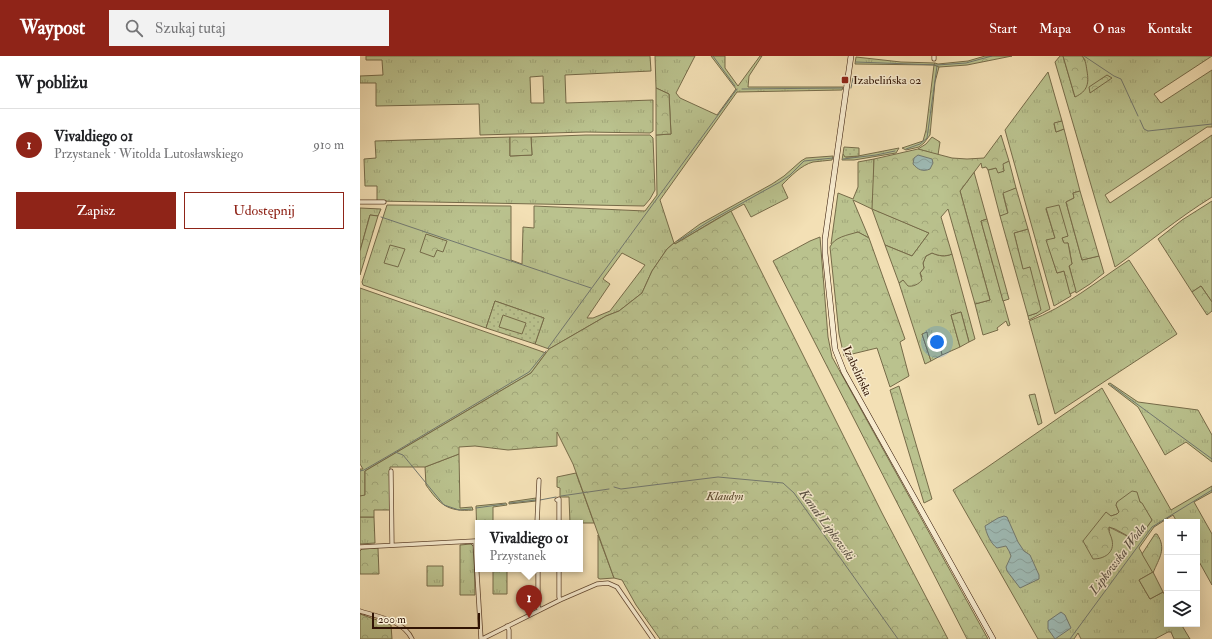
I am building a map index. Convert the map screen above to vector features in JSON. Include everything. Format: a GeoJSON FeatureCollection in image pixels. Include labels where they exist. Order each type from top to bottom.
{"type":"FeatureCollection","features":[{"type":"Feature","properties":{"kind":"street","name":"Izabelińska"},"geometry":{"type":"LineString","coordinates":[[851,56],[825,239],[834,349],[844,372],[993,639]]}},
{"type":"Feature","properties":{"kind":"street"},"geometry":{"type":"LineString","coordinates":[[360,202],[384,202]]}},
{"type":"Feature","properties":{"kind":"street"},"geometry":{"type":"LineString","coordinates":[[391,471],[392,545]]}},
{"type":"Feature","properties":{"kind":"street"},"geometry":{"type":"LineString","coordinates":[[537,520],[539,480]]}},
{"type":"Feature","properties":{"kind":"street"},"geometry":{"type":"LineString","coordinates":[[557,500],[559,500],[559,520]]}},
{"type":"Feature","properties":{"kind":"street"},"geometry":{"type":"LineString","coordinates":[[360,547],[475,541]]}},
{"type":"Feature","properties":{"kind":"street"},"geometry":{"type":"LineString","coordinates":[[477,572],[481,639],[560,600],[601,583],[612,584],[617,587],[653,639]]}},
{"type":"Feature","properties":{"kind":"street"},"geometry":{"type":"LineString","coordinates":[[538,572],[538,607],[540,610]]}},
{"type":"Feature","properties":{"kind":"street"},"geometry":{"type":"LineString","coordinates":[[559,572],[560,600]]}},
{"type":"Feature","properties":{"kind":"street"},"geometry":{"type":"LineString","coordinates":[[360,611],[396,623],[408,632],[412,639]]}},
{"type":"Feature","properties":{"kind":"street"},"geometry":{"type":"LineString","coordinates":[[507,626],[509,630],[509,639]]}},
{"type":"Feature","properties":{"kind":"green space"},"geometry":{"type":"Polygon","coordinates":[[[366,56],[650,56],[651,71],[565,75],[566,103],[653,100],[653,131],[650,133],[586,132],[480,135],[479,104],[376,106],[376,83],[360,83],[360,76],[383,75],[382,60],[366,60],[366,56]],[[543,76],[530,77],[531,103],[544,103],[543,76]]]}},
{"type":"Feature","properties":{"kind":"green space"},"geometry":{"type":"Polygon","coordinates":[[[655,56],[695,56],[676,93],[680,98],[717,115],[736,89],[711,56],[725,56],[725,68],[738,86],[760,56],[762,56],[749,76],[748,87],[843,87],[842,90],[737,92],[660,200],[674,243],[667,249],[652,271],[642,293],[619,311],[606,316],[549,349],[535,344],[544,318],[495,301],[486,328],[363,285],[362,282],[387,205],[511,206],[511,260],[522,264],[523,227],[534,228],[534,206],[645,211],[657,195],[656,135],[671,134],[669,94],[656,88],[655,56]],[[622,253],[603,279],[610,284],[587,318],[593,318],[610,311],[645,265],[622,253]]]}},
{"type":"Feature","properties":{"kind":"green space"},"geometry":{"type":"Polygon","coordinates":[[[985,56],[1012,56],[967,65],[939,67],[934,65],[935,63],[968,61],[985,56]]]}},
{"type":"Feature","properties":{"kind":"green space"},"geometry":{"type":"Polygon","coordinates":[[[1060,56],[1063,56],[1075,97],[1085,60],[1082,56],[1212,56],[1154,94],[1161,103],[1212,70],[1212,127],[1207,127],[1105,195],[1110,203],[1212,135],[1212,197],[1175,222],[1115,267],[1055,62],[1060,56]]]}},
{"type":"Feature","properties":{"kind":"green space"},"geometry":{"type":"Polygon","coordinates":[[[1063,56],[1082,56],[1086,63],[1088,83],[1083,92],[1075,97],[1063,56]]]}},
{"type":"Feature","properties":{"kind":"green space"},"geometry":{"type":"Polygon","coordinates":[[[856,57],[901,62],[935,63],[934,65],[855,64],[856,57]]]}},
{"type":"Feature","properties":{"kind":"green space"},"geometry":{"type":"Polygon","coordinates":[[[934,65],[939,67],[935,82],[930,135],[919,147],[906,150],[902,148],[923,141],[926,130],[934,65]]]}},
{"type":"Feature","properties":{"kind":"green space"},"geometry":{"type":"Polygon","coordinates":[[[1048,72],[1062,121],[1054,124],[1056,132],[1064,129],[1080,191],[1073,193],[1074,198],[1066,202],[1082,260],[1099,256],[1104,273],[1076,293],[1069,265],[1072,264],[1068,243],[1063,244],[1062,237],[1068,236],[1046,209],[1055,238],[1047,241],[1057,273],[1064,271],[1071,296],[1054,306],[1005,130],[1048,72]]]}},
{"type":"Feature","properties":{"kind":"green space"},"geometry":{"type":"Polygon","coordinates":[[[1107,75],[1112,78],[1090,93],[1089,87],[1107,75]]]}},
{"type":"Feature","properties":{"kind":"green space"},"geometry":{"type":"Polygon","coordinates":[[[656,88],[669,94],[671,134],[656,135],[656,88]]]}},
{"type":"Feature","properties":{"kind":"green space"},"geometry":{"type":"Polygon","coordinates":[[[1062,121],[1064,129],[1056,132],[1054,123],[1062,121]]]}},
{"type":"Feature","properties":{"kind":"green space"},"geometry":{"type":"Polygon","coordinates":[[[650,135],[653,138],[655,190],[644,206],[377,201],[377,186],[365,186],[364,159],[376,158],[375,141],[510,137],[510,156],[532,155],[531,137],[650,135]]]}},
{"type":"Feature","properties":{"kind":"green space"},"geometry":{"type":"Polygon","coordinates":[[[1001,135],[1009,161],[1003,164],[1004,171],[998,173],[996,168],[988,170],[986,167],[982,168],[981,163],[960,191],[990,300],[975,304],[948,209],[941,217],[952,254],[942,256],[932,253],[926,256],[923,263],[924,268],[920,273],[921,281],[916,285],[910,286],[908,286],[903,280],[899,283],[885,245],[912,256],[929,233],[872,209],[874,159],[918,149],[952,158],[984,158],[1001,135]]]}},
{"type":"Feature","properties":{"kind":"green space"},"geometry":{"type":"Polygon","coordinates":[[[510,137],[531,137],[532,155],[510,156],[510,137]]]}},
{"type":"Feature","properties":{"kind":"green space"},"geometry":{"type":"Polygon","coordinates":[[[932,137],[940,142],[938,155],[918,149],[926,144],[932,137]]]}},
{"type":"Feature","properties":{"kind":"green space"},"geometry":{"type":"Polygon","coordinates":[[[844,147],[859,148],[859,156],[845,157],[843,154],[844,147]]]}},
{"type":"Feature","properties":{"kind":"green space"},"geometry":{"type":"Polygon","coordinates":[[[899,148],[896,153],[854,160],[842,160],[843,154],[846,157],[853,157],[899,148]]]}},
{"type":"Feature","properties":{"kind":"green space"},"geometry":{"type":"Polygon","coordinates":[[[833,156],[832,160],[813,162],[800,168],[792,175],[782,185],[788,198],[751,217],[744,204],[675,244],[674,243],[700,224],[772,184],[806,158],[833,156]]]}},
{"type":"Feature","properties":{"kind":"green space"},"geometry":{"type":"Polygon","coordinates":[[[874,159],[873,209],[929,233],[912,256],[885,245],[872,209],[853,200],[869,238],[858,232],[831,244],[838,193],[853,199],[858,187],[858,162],[874,159]]]}},
{"type":"Feature","properties":{"kind":"green space"},"geometry":{"type":"Polygon","coordinates":[[[1009,161],[1016,188],[1003,194],[1008,214],[1000,216],[988,170],[996,168],[1004,171],[1002,164],[1009,161]]]}},
{"type":"Feature","properties":{"kind":"green space"},"geometry":{"type":"Polygon","coordinates":[[[974,172],[987,219],[981,221],[1010,325],[1008,326],[1006,321],[997,328],[998,330],[983,335],[975,304],[990,300],[960,191],[974,172]]]}},
{"type":"Feature","properties":{"kind":"green space"},"geometry":{"type":"Polygon","coordinates":[[[1016,188],[1028,229],[1014,233],[1023,269],[1030,267],[1041,310],[1028,316],[1000,216],[1008,213],[1003,193],[1016,188]]]}},
{"type":"Feature","properties":{"kind":"green space"},"geometry":{"type":"Polygon","coordinates":[[[1080,191],[1099,256],[1082,260],[1066,202],[1074,198],[1073,193],[1080,191]]]}},
{"type":"Feature","properties":{"kind":"green space"},"geometry":{"type":"Polygon","coordinates":[[[1212,201],[1212,302],[1201,286],[1192,292],[1158,239],[1182,220],[1212,201]]]}},
{"type":"Feature","properties":{"kind":"green space"},"geometry":{"type":"Polygon","coordinates":[[[1059,205],[1068,236],[1062,238],[1064,243],[1068,243],[1072,264],[1069,266],[1076,291],[1070,294],[1064,271],[1057,273],[1046,240],[1055,238],[1046,208],[1059,205]]]}},
{"type":"Feature","properties":{"kind":"green space"},"geometry":{"type":"Polygon","coordinates":[[[360,208],[381,209],[378,216],[370,215],[360,251],[360,208]]]}},
{"type":"Feature","properties":{"kind":"green space","name":"Klaudyn"},"geometry":{"type":"Polygon","coordinates":[[[731,211],[882,513],[948,639],[660,639],[636,605],[622,580],[614,578],[573,464],[557,432],[557,446],[508,450],[475,446],[459,447],[459,454],[425,467],[390,467],[390,510],[374,510],[374,517],[360,517],[360,496],[365,495],[365,471],[531,373],[549,349],[606,316],[619,311],[642,293],[652,271],[667,249],[674,243],[675,244],[731,211]]]}},
{"type":"Feature","properties":{"kind":"green space"},"geometry":{"type":"Polygon","coordinates":[[[370,215],[378,216],[360,275],[360,251],[370,215]]]}},
{"type":"Feature","properties":{"kind":"green space"},"geometry":{"type":"Polygon","coordinates":[[[987,219],[1009,299],[1003,301],[981,221],[987,219]]]}},
{"type":"Feature","properties":{"kind":"green space"},"geometry":{"type":"Polygon","coordinates":[[[1028,229],[1050,309],[1029,320],[1028,316],[1037,313],[1030,267],[1023,270],[1014,233],[1028,229]]]}},
{"type":"Feature","properties":{"kind":"green space"},"geometry":{"type":"Polygon","coordinates":[[[858,232],[869,238],[905,339],[900,342],[909,376],[890,387],[877,348],[844,356],[839,334],[830,247],[838,239],[858,232]]]}},
{"type":"Feature","properties":{"kind":"green space"},"geometry":{"type":"Polygon","coordinates":[[[426,234],[447,241],[443,252],[437,250],[434,257],[420,252],[426,234]]]}},
{"type":"Feature","properties":{"kind":"green space"},"geometry":{"type":"Polygon","coordinates":[[[820,237],[828,337],[832,357],[988,639],[967,639],[773,261],[820,237]]]}},
{"type":"Feature","properties":{"kind":"green space"},"geometry":{"type":"Polygon","coordinates":[[[390,245],[405,249],[398,267],[384,263],[390,245]]]}},
{"type":"Feature","properties":{"kind":"green space"},"geometry":{"type":"Polygon","coordinates":[[[932,253],[942,256],[952,254],[975,339],[969,342],[961,312],[951,315],[960,347],[942,355],[938,337],[928,339],[922,334],[931,361],[925,364],[899,283],[903,280],[922,277],[920,273],[924,268],[923,263],[926,256],[932,253]]]}},
{"type":"Feature","properties":{"kind":"green space"},"geometry":{"type":"Polygon","coordinates":[[[1129,260],[1177,334],[1055,414],[1029,321],[1056,309],[1129,260]]]}},
{"type":"Feature","properties":{"kind":"green space"},"geometry":{"type":"Polygon","coordinates":[[[1201,286],[1212,302],[1212,311],[1207,315],[1192,292],[1201,286]]]}},
{"type":"Feature","properties":{"kind":"green space"},"geometry":{"type":"Polygon","coordinates":[[[360,288],[546,353],[531,373],[365,471],[365,496],[360,496],[360,469],[363,469],[360,464],[360,288]]]}},
{"type":"Feature","properties":{"kind":"green space"},"geometry":{"type":"Polygon","coordinates":[[[495,301],[544,318],[535,344],[486,328],[495,301]]]}},
{"type":"Feature","properties":{"kind":"green space"},"geometry":{"type":"Polygon","coordinates":[[[961,312],[969,342],[960,347],[951,315],[961,312]]]}},
{"type":"Feature","properties":{"kind":"green space"},"geometry":{"type":"Polygon","coordinates":[[[503,315],[526,323],[522,334],[499,327],[503,315]]]}},
{"type":"Feature","properties":{"kind":"green space"},"geometry":{"type":"Polygon","coordinates":[[[927,332],[928,339],[938,337],[942,355],[931,361],[922,334],[927,332]]]}},
{"type":"Feature","properties":{"kind":"green space"},"geometry":{"type":"Polygon","coordinates":[[[1110,383],[1138,402],[1198,410],[1212,435],[1212,462],[1186,442],[1165,455],[1138,407],[1108,384],[1110,383]]]}},
{"type":"Feature","properties":{"kind":"green space"},"geometry":{"type":"Polygon","coordinates":[[[899,386],[932,499],[924,503],[890,390],[899,386]]]}},
{"type":"Feature","properties":{"kind":"green space"},"geometry":{"type":"Polygon","coordinates":[[[1102,388],[1171,510],[1212,486],[1212,492],[1194,502],[1212,534],[1212,585],[1200,563],[1200,519],[1175,519],[1173,515],[1164,519],[1164,521],[1154,527],[1139,548],[1153,572],[1139,580],[1150,599],[1163,592],[1164,594],[1164,627],[1183,627],[1190,639],[1174,639],[1171,632],[1168,632],[1155,639],[1081,639],[1078,633],[1074,639],[1038,639],[953,490],[1102,388]],[[1138,497],[1116,505],[1119,512],[1117,514],[1111,516],[1106,513],[1109,531],[1109,527],[1137,541],[1152,520],[1138,497]]]}},
{"type":"Feature","properties":{"kind":"green space"},"geometry":{"type":"Polygon","coordinates":[[[1035,394],[1042,423],[1038,425],[1029,395],[1035,394]]]}},
{"type":"Feature","properties":{"kind":"green space"},"geometry":{"type":"Polygon","coordinates":[[[459,454],[460,508],[472,507],[473,510],[457,510],[445,506],[436,498],[426,485],[425,467],[459,454]]]}},
{"type":"Feature","properties":{"kind":"green space"},"geometry":{"type":"Polygon","coordinates":[[[576,473],[594,523],[583,523],[583,520],[570,520],[569,497],[560,497],[560,488],[557,487],[557,477],[576,473]]]}},
{"type":"Feature","properties":{"kind":"green space"},"geometry":{"type":"Polygon","coordinates":[[[1132,491],[1137,492],[1140,502],[1152,520],[1137,541],[1109,527],[1112,540],[1112,548],[1110,552],[1101,558],[1093,559],[1083,541],[1106,512],[1111,516],[1119,512],[1116,505],[1117,502],[1132,491]]]}},
{"type":"Feature","properties":{"kind":"green space"},"geometry":{"type":"Polygon","coordinates":[[[536,498],[536,501],[509,504],[509,502],[536,498]]]}},
{"type":"Feature","properties":{"kind":"green space"},"geometry":{"type":"Polygon","coordinates":[[[506,503],[507,505],[493,507],[493,520],[476,520],[476,506],[506,503]]]}},
{"type":"Feature","properties":{"kind":"green space"},"geometry":{"type":"Polygon","coordinates":[[[360,517],[374,517],[375,543],[360,544],[360,517]]]}},
{"type":"Feature","properties":{"kind":"green space"},"geometry":{"type":"Polygon","coordinates":[[[1155,534],[1157,534],[1160,539],[1162,549],[1160,558],[1153,573],[1142,554],[1155,534]]]}},
{"type":"Feature","properties":{"kind":"green space"},"geometry":{"type":"Polygon","coordinates":[[[598,535],[614,578],[598,578],[598,535]]]}},
{"type":"Feature","properties":{"kind":"green space"},"geometry":{"type":"Polygon","coordinates":[[[471,544],[474,547],[475,595],[460,595],[460,545],[471,544]]]}},
{"type":"Feature","properties":{"kind":"green space"},"geometry":{"type":"Polygon","coordinates":[[[378,548],[379,574],[360,574],[360,551],[362,549],[378,548]]]}},
{"type":"Feature","properties":{"kind":"green space"},"geometry":{"type":"Polygon","coordinates":[[[427,566],[443,566],[443,586],[427,586],[427,566]]]}},
{"type":"Feature","properties":{"kind":"green space"},"geometry":{"type":"Polygon","coordinates":[[[493,572],[507,572],[507,594],[493,594],[493,572]]]}},
{"type":"Feature","properties":{"kind":"green space"},"geometry":{"type":"Polygon","coordinates":[[[1153,572],[1163,592],[1150,599],[1139,580],[1153,572]]]}},
{"type":"Feature","properties":{"kind":"green space"},"geometry":{"type":"Polygon","coordinates":[[[360,614],[391,625],[392,639],[360,639],[360,614]]]}},
{"type":"Feature","properties":{"kind":"water"},"geometry":{"type":"Polygon","coordinates":[[[918,155],[932,159],[933,163],[930,169],[921,170],[913,164],[914,158],[918,155]]]}},
{"type":"Feature","properties":{"kind":"water"},"geometry":{"type":"Polygon","coordinates":[[[1004,516],[1007,517],[1018,542],[1024,551],[1030,555],[1039,575],[1039,579],[1020,588],[1007,571],[1006,567],[1011,556],[1009,551],[1006,546],[997,548],[993,544],[989,538],[985,526],[1004,516]]]}},
{"type":"Feature","properties":{"kind":"water"},"geometry":{"type":"Polygon","coordinates":[[[1061,612],[1065,615],[1071,628],[1055,639],[1048,629],[1048,621],[1061,612]]]}},
{"type":"Feature","properties":{"kind":"waterway"},"geometry":{"type":"LineString","coordinates":[[713,56],[735,86]]}},
{"type":"Feature","properties":{"kind":"waterway"},"geometry":{"type":"LineString","coordinates":[[856,62],[937,65],[966,63],[992,56]]}},
{"type":"Feature","properties":{"kind":"waterway"},"geometry":{"type":"LineString","coordinates":[[1084,56],[1121,79],[1138,116]]}},
{"type":"Feature","properties":{"kind":"waterway"},"geometry":{"type":"LineString","coordinates":[[906,149],[920,144],[927,138],[937,66]]}},
{"type":"Feature","properties":{"kind":"waterway"},"geometry":{"type":"LineString","coordinates":[[851,88],[853,78]]}},
{"type":"Feature","properties":{"kind":"waterway"},"geometry":{"type":"LineString","coordinates":[[742,89],[842,88]]}},
{"type":"Feature","properties":{"kind":"waterway"},"geometry":{"type":"LineString","coordinates":[[548,348],[737,89]]}},
{"type":"Feature","properties":{"kind":"waterway"},"geometry":{"type":"LineString","coordinates":[[1140,120],[1144,129],[1148,131],[1212,124]]}},
{"type":"Feature","properties":{"kind":"waterway"},"geometry":{"type":"LineString","coordinates":[[843,159],[895,151]]}},
{"type":"Feature","properties":{"kind":"waterway"},"geometry":{"type":"LineString","coordinates":[[678,241],[708,222],[780,182],[790,175],[804,161],[833,158]]}},
{"type":"Feature","properties":{"kind":"waterway"},"geometry":{"type":"LineString","coordinates":[[381,217],[591,288]]}},
{"type":"Feature","properties":{"kind":"waterway"},"geometry":{"type":"LineString","coordinates":[[395,452],[529,372],[546,351]]}},
{"type":"Feature","properties":{"kind":"waterway"},"geometry":{"type":"LineString","coordinates":[[1111,385],[1212,459]]}},
{"type":"Feature","properties":{"kind":"waterway","name":"Kanał Lipkowski"},"geometry":{"type":"LineString","coordinates":[[360,471],[395,452],[403,455],[444,505],[459,510],[471,509]]}},
{"type":"Feature","properties":{"kind":"waterway","name":"Kanał Lipkowski"},"geometry":{"type":"LineString","coordinates":[[614,487],[621,489],[718,477],[783,483],[794,493],[898,639]]}},
{"type":"Feature","properties":{"kind":"waterway","name":"Kanał Lipkowski"},"geometry":{"type":"LineString","coordinates":[[561,496],[609,489]]}},
{"type":"Feature","properties":{"kind":"waterway","name":"Lipkowska Woda"},"geometry":{"type":"LineString","coordinates":[[1070,639],[1152,527],[1212,490]]}},
{"type":"Feature","properties":{"kind":"waterway","name":"Kanał Lipkowski"},"geometry":{"type":"LineString","coordinates":[[540,500],[556,497]]}},
{"type":"Feature","properties":{"kind":"waterway","name":"Kanał Lipkowski"},"geometry":{"type":"LineString","coordinates":[[510,503],[536,500]]}},
{"type":"Feature","properties":{"kind":"waterway","name":"Kanał Lipkowski"},"geometry":{"type":"LineString","coordinates":[[476,508],[505,504]]}},
{"type":"Feature","properties":{"kind":"place","name":"Izabelińska 02"},"geometry":{"type":"Point","coordinates":[845,80]}},
{"type":"Feature","properties":{"kind":"place","name":"Vivaldiego 01"},"geometry":{"type":"Point","coordinates":[529,618]}}]}
